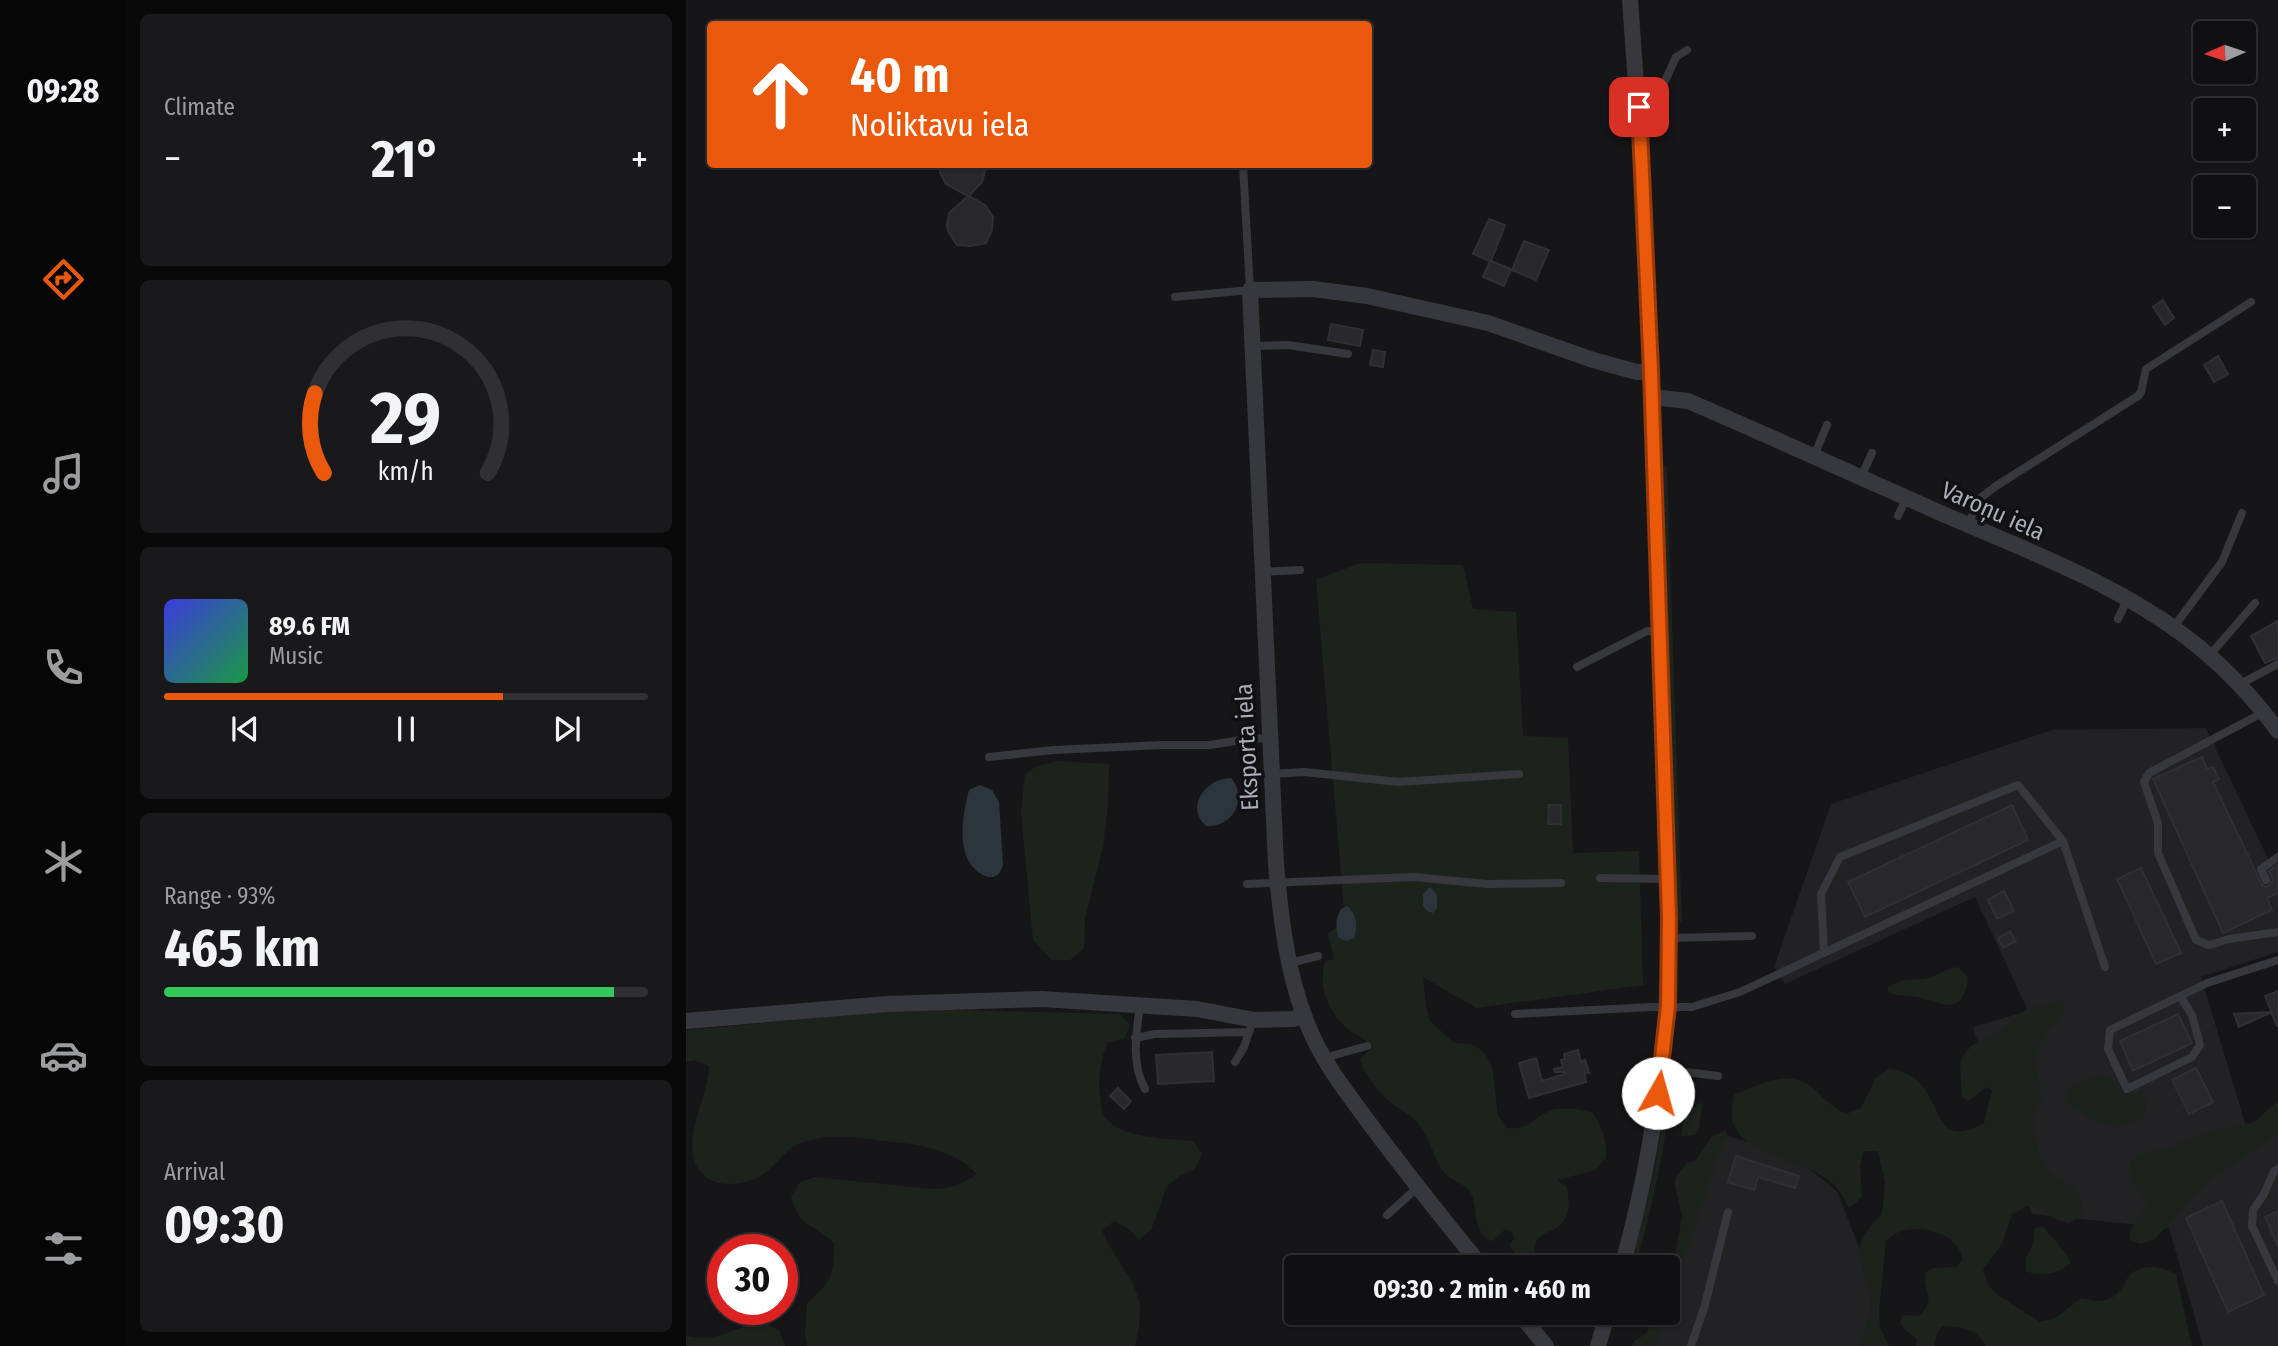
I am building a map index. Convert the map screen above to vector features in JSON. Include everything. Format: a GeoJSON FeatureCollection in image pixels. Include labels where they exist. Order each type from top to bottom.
{"type":"FeatureCollection","features":[{"type":"Feature","properties":{"kind":"street"},"geometry":{"type":"LineString","coordinates":[[1625,1255],[1644,1180],[1661,1069],[1668,1006],[1669,938],[1651,371],[1639,107],[1630,0]]}},
{"type":"Feature","properties":{"kind":"street"},"geometry":{"type":"LineString","coordinates":[[1250,290],[1313,289],[1367,296],[1488,323],[1637,372],[1651,371]]}},
{"type":"Feature","properties":{"kind":"street","name":"Eksporta iela"},"geometry":{"type":"LineString","coordinates":[[1250,290],[1277,882],[1290,963],[1304,1016],[1324,1058],[1346,1092],[1472,1255]]}},
{"type":"Feature","properties":{"kind":"street","name":"Varoņu iela"},"geometry":{"type":"LineString","coordinates":[[1652,397],[1675,397],[1688,401],[2012,543],[2127,600],[2173,628],[2209,656],[2241,686],[2278,731]]}},
{"type":"Feature","properties":{"kind":"street"},"geometry":{"type":"LineString","coordinates":[[686,1021],[873,1005],[1042,999],[1197,1009],[1250,1026],[1304,1016]]}},
{"type":"Feature","properties":{"kind":"street"},"geometry":{"type":"LineString","coordinates":[[1529,1325],[1546,1346]]}},
{"type":"Feature","properties":{"kind":"street"},"geometry":{"type":"LineString","coordinates":[[1598,1346],[1604,1325]]}},
{"type":"Feature","properties":{"kind":"lane"},"geometry":{"type":"LineString","coordinates":[[1639,107],[1654,105],[1676,57],[1687,50]]}},
{"type":"Feature","properties":{"kind":"lane","name":"Eksporta iela"},"geometry":{"type":"LineString","coordinates":[[1243,168],[1250,290]]}},
{"type":"Feature","properties":{"kind":"lane"},"geometry":{"type":"LineString","coordinates":[[1175,297],[1250,290]]}},
{"type":"Feature","properties":{"kind":"lane"},"geometry":{"type":"LineString","coordinates":[[1968,525],[1979,499],[2138,396],[2146,369],[2251,302]]}},
{"type":"Feature","properties":{"kind":"lane"},"geometry":{"type":"LineString","coordinates":[[1252,346],[1288,345],[1348,354]]}},
{"type":"Feature","properties":{"kind":"lane"},"geometry":{"type":"LineString","coordinates":[[1814,456],[1827,425]]}},
{"type":"Feature","properties":{"kind":"lane"},"geometry":{"type":"LineString","coordinates":[[1861,477],[1872,453]]}},
{"type":"Feature","properties":{"kind":"lane"},"geometry":{"type":"LineString","coordinates":[[1898,516],[1907,497]]}},
{"type":"Feature","properties":{"kind":"lane"},"geometry":{"type":"LineString","coordinates":[[2173,628],[2222,562],[2242,513]]}},
{"type":"Feature","properties":{"kind":"lane"},"geometry":{"type":"LineString","coordinates":[[1262,572],[1300,570]]}},
{"type":"Feature","properties":{"kind":"lane"},"geometry":{"type":"LineString","coordinates":[[2118,619],[2127,600]]}},
{"type":"Feature","properties":{"kind":"lane"},"geometry":{"type":"LineString","coordinates":[[2209,656],[2255,603]]}},
{"type":"Feature","properties":{"kind":"lane"},"geometry":{"type":"LineString","coordinates":[[1577,667],[1647,631],[1660,631]]}},
{"type":"Feature","properties":{"kind":"lane"},"geometry":{"type":"LineString","coordinates":[[2241,686],[2278,664]]}},
{"type":"Feature","properties":{"kind":"lane"},"geometry":{"type":"LineString","coordinates":[[2264,712],[2149,774],[2144,782],[2158,823],[2158,853],[2196,940],[2209,945],[2229,939],[2278,932]]}},
{"type":"Feature","properties":{"kind":"lane"},"geometry":{"type":"LineString","coordinates":[[989,757],[1054,750],[1210,745],[1270,737]]}},
{"type":"Feature","properties":{"kind":"lane"},"geometry":{"type":"LineString","coordinates":[[1272,774],[1304,772],[1399,782],[1519,774]]}},
{"type":"Feature","properties":{"kind":"lane"},"geometry":{"type":"LineString","coordinates":[[1824,953],[1821,894],[1840,857],[2018,785],[2063,841],[2105,967]]}},
{"type":"Feature","properties":{"kind":"lane"},"geometry":{"type":"LineString","coordinates":[[1516,1014],[1692,1007],[1740,992],[2063,841]]}},
{"type":"Feature","properties":{"kind":"lane"},"geometry":{"type":"LineString","coordinates":[[2266,880],[2261,869],[2278,857]]}},
{"type":"Feature","properties":{"kind":"lane"},"geometry":{"type":"LineString","coordinates":[[1247,884],[1413,877],[1487,884],[1560,883]]}},
{"type":"Feature","properties":{"kind":"lane"},"geometry":{"type":"LineString","coordinates":[[1600,878],[1668,878]]}},
{"type":"Feature","properties":{"kind":"lane"},"geometry":{"type":"LineString","coordinates":[[1669,938],[1752,936]]}},
{"type":"Feature","properties":{"kind":"lane"},"geometry":{"type":"LineString","coordinates":[[1290,963],[1318,956]]}},
{"type":"Feature","properties":{"kind":"lane"},"geometry":{"type":"LineString","coordinates":[[2180,996],[2192,1015],[2200,1045],[2192,1057],[2127,1089],[2108,1049],[2110,1030],[2180,996],[2207,983],[2278,960]]}},
{"type":"Feature","properties":{"kind":"lane"},"geometry":{"type":"LineString","coordinates":[[1140,1006],[1135,1038],[1139,1078],[1145,1089]]}},
{"type":"Feature","properties":{"kind":"lane"},"geometry":{"type":"LineString","coordinates":[[1135,1038],[1250,1026],[1244,1047],[1234,1062]]}},
{"type":"Feature","properties":{"kind":"lane"},"geometry":{"type":"LineString","coordinates":[[1324,1058],[1367,1046]]}},
{"type":"Feature","properties":{"kind":"lane"},"geometry":{"type":"LineString","coordinates":[[1661,1069],[1718,1076]]}},
{"type":"Feature","properties":{"kind":"lane"},"geometry":{"type":"LineString","coordinates":[[2278,1169],[2274,1171],[2253,1210],[2252,1226],[2278,1281]]}},
{"type":"Feature","properties":{"kind":"lane"},"geometry":{"type":"LineString","coordinates":[[1387,1215],[1418,1187]]}},
{"type":"Feature","properties":{"kind":"lane"},"geometry":{"type":"LineString","coordinates":[[1691,1346],[1728,1212]]}},
{"type":"Feature","properties":{"kind":"shaded area"},"geometry":{"type":"Polygon","coordinates":[[[1663,465],[1667,467],[1682,924],[1677,917],[1663,465]]]}},
{"type":"Feature","properties":{"kind":"shaded area"},"geometry":{"type":"Polygon","coordinates":[[[1360,563],[1463,565],[1473,609],[1516,612],[1523,736],[1568,738],[1573,853],[1639,851],[1643,985],[1476,1008],[1423,977],[1430,1021],[1454,1043],[1472,1044],[1484,1052],[1492,1067],[1498,1115],[1506,1128],[1525,1126],[1553,1110],[1576,1109],[1593,1113],[1602,1130],[1606,1158],[1596,1170],[1557,1180],[1567,1187],[1568,1212],[1563,1223],[1539,1238],[1535,1244],[1534,1255],[1515,1255],[1510,1245],[1514,1238],[1512,1231],[1504,1230],[1493,1241],[1486,1239],[1477,1221],[1471,1193],[1442,1170],[1419,1124],[1395,1106],[1374,1085],[1360,1059],[1371,1049],[1368,1043],[1340,1021],[1326,997],[1323,970],[1325,961],[1334,959],[1328,934],[1345,921],[1316,580],[1360,563]]]}},
{"type":"Feature","properties":{"kind":"shaded area"},"geometry":{"type":"Polygon","coordinates":[[[2206,728],[2271,865],[2278,863],[2278,952],[2201,977],[2251,1143],[2278,1132],[2278,1346],[2203,1346],[2169,1228],[2032,1214],[1973,1027],[2028,1011],[1975,897],[1785,984],[1774,967],[1831,804],[2052,730],[2206,728]]]}},
{"type":"Feature","properties":{"kind":"shaded area"},"geometry":{"type":"Polygon","coordinates":[[[1058,761],[1109,764],[1103,847],[1085,919],[1084,949],[1070,960],[1052,960],[1033,940],[1021,812],[1025,774],[1037,766],[1058,761]]]}},
{"type":"Feature","properties":{"kind":"shaded area"},"geometry":{"type":"Polygon","coordinates":[[[1231,778],[1238,795],[1235,811],[1223,822],[1206,826],[1197,810],[1201,794],[1214,783],[1231,778]]]}},
{"type":"Feature","properties":{"kind":"shaded area"},"geometry":{"type":"Polygon","coordinates":[[[980,785],[992,790],[999,802],[1003,864],[996,876],[990,877],[984,876],[973,867],[966,855],[963,839],[969,790],[980,785]]]}},
{"type":"Feature","properties":{"kind":"shaded area"},"geometry":{"type":"Polygon","coordinates":[[[1430,887],[1437,895],[1437,908],[1433,913],[1423,906],[1423,894],[1430,887]]]}},
{"type":"Feature","properties":{"kind":"shaded area"},"geometry":{"type":"Polygon","coordinates":[[[1347,906],[1355,916],[1356,929],[1354,938],[1346,941],[1338,937],[1336,923],[1341,909],[1347,906]]]}},
{"type":"Feature","properties":{"kind":"shaded area"},"geometry":{"type":"Polygon","coordinates":[[[1957,967],[1968,978],[1965,991],[1956,1003],[1943,1004],[1888,992],[1888,988],[1898,982],[1928,978],[1957,967]]]}},
{"type":"Feature","properties":{"kind":"shaded area"},"geometry":{"type":"Polygon","coordinates":[[[2061,1000],[2065,1007],[2063,1013],[2040,1042],[2036,1055],[2041,1104],[2036,1106],[2036,1136],[2045,1166],[2075,1190],[2082,1204],[2083,1215],[2069,1223],[2054,1219],[2042,1209],[2027,1206],[2012,1214],[2002,1244],[1983,1269],[1988,1285],[1999,1296],[2040,1322],[2055,1318],[2082,1298],[2098,1301],[2113,1297],[2130,1275],[2141,1268],[2165,1269],[2176,1274],[2192,1346],[1986,1346],[1973,1332],[1942,1326],[1934,1346],[1916,1346],[1917,1340],[1900,1324],[1902,1315],[1918,1316],[1927,1305],[1926,1272],[1933,1268],[1956,1267],[1962,1260],[1959,1249],[1952,1241],[1941,1234],[1917,1229],[1894,1234],[1886,1241],[1879,1311],[1880,1328],[1889,1346],[1858,1346],[1870,1309],[1860,1248],[1870,1227],[1882,1214],[1885,1182],[1878,1151],[1863,1151],[1860,1167],[1862,1197],[1849,1208],[1839,1190],[1830,1181],[1806,1168],[1764,1152],[1742,1137],[1732,1119],[1734,1095],[1773,1080],[1793,1079],[1803,1081],[1846,1114],[1861,1108],[1876,1078],[1889,1069],[1912,1076],[1919,1082],[1942,1122],[1949,1128],[1957,1131],[1968,1130],[1984,1123],[1992,1090],[1987,1087],[1968,1101],[1962,1096],[1962,1057],[1972,1045],[2001,1030],[2025,1010],[2061,1000]]]}},
{"type":"Feature","properties":{"kind":"shaded area"},"geometry":{"type":"Polygon","coordinates":[[[916,1009],[1120,1014],[1130,1025],[1124,1039],[1108,1042],[1103,1055],[1099,1082],[1104,1115],[1122,1130],[1158,1138],[1193,1141],[1202,1154],[1195,1169],[1167,1186],[1151,1230],[1139,1240],[1128,1228],[1114,1221],[1102,1230],[1132,1282],[1139,1301],[1140,1318],[1135,1346],[807,1346],[807,1304],[830,1277],[834,1263],[834,1243],[799,1215],[791,1197],[800,1182],[815,1177],[938,1189],[961,1184],[977,1174],[956,1158],[933,1149],[862,1138],[830,1137],[794,1146],[767,1172],[753,1179],[733,1184],[714,1181],[699,1170],[692,1149],[709,1066],[694,1060],[686,1062],[686,1030],[916,1009]]]}},
{"type":"Feature","properties":{"kind":"shaded area"},"geometry":{"type":"Polygon","coordinates":[[[2103,1075],[2110,1077],[2126,1096],[2142,1091],[2148,1096],[2144,1119],[2126,1125],[2107,1126],[2065,1102],[2066,1095],[2073,1086],[2103,1075]]]}},
{"type":"Feature","properties":{"kind":"shaded area"},"geometry":{"type":"Polygon","coordinates":[[[1673,1082],[1653,1198],[1638,1255],[1634,1255],[1654,1172],[1668,1088],[1673,1082]]]}},
{"type":"Feature","properties":{"kind":"shaded area"},"geometry":{"type":"Polygon","coordinates":[[[2278,1101],[2278,1135],[2208,1182],[2155,1239],[2141,1244],[2130,1240],[2130,1231],[2147,1203],[2129,1176],[2131,1160],[2145,1152],[2162,1150],[2207,1132],[2254,1122],[2278,1101]]]}},
{"type":"Feature","properties":{"kind":"shaded area"},"geometry":{"type":"Polygon","coordinates":[[[1698,1103],[1702,1104],[1699,1129],[1695,1135],[1682,1136],[1682,1125],[1698,1103]]]}},
{"type":"Feature","properties":{"kind":"shaded area"},"geometry":{"type":"Polygon","coordinates":[[[1725,1130],[1728,1137],[1723,1143],[1680,1272],[1680,1255],[1675,1255],[1682,1216],[1675,1185],[1676,1177],[1686,1164],[1696,1160],[1711,1137],[1725,1130]]]}},
{"type":"Feature","properties":{"kind":"shaded area"},"geometry":{"type":"Polygon","coordinates":[[[1725,1135],[1793,1156],[1837,1191],[1879,1299],[1870,1346],[1652,1346],[1659,1325],[1680,1325],[1680,1265],[1725,1135]]]}},
{"type":"Feature","properties":{"kind":"shaded area"},"geometry":{"type":"Polygon","coordinates":[[[2043,1226],[2068,1256],[2070,1263],[2055,1272],[2031,1273],[2026,1271],[2026,1258],[2033,1244],[2035,1228],[2043,1226]]]}},
{"type":"Feature","properties":{"kind":"shaded area"},"geometry":{"type":"Polygon","coordinates":[[[768,1325],[779,1330],[785,1346],[686,1346],[686,1336],[709,1338],[744,1327],[768,1325]]]}},
{"type":"Feature","properties":{"kind":"shaded area"},"geometry":{"type":"Polygon","coordinates":[[[1650,1325],[1662,1325],[1655,1346],[1632,1346],[1634,1341],[1647,1333],[1650,1325]]]}},
{"type":"Feature","properties":{"kind":"building"},"geometry":{"type":"Polygon","coordinates":[[[940,168],[986,168],[982,182],[969,196],[985,205],[993,217],[992,230],[986,243],[957,245],[949,233],[949,213],[968,196],[946,184],[940,168]]]}},
{"type":"Feature","properties":{"kind":"building"},"geometry":{"type":"Polygon","coordinates":[[[1489,219],[1505,225],[1491,261],[1511,269],[1504,286],[1483,277],[1490,261],[1473,254],[1489,219]]]}},
{"type":"Feature","properties":{"kind":"building"},"geometry":{"type":"Polygon","coordinates":[[[1524,241],[1549,250],[1536,280],[1512,270],[1524,241]]]}},
{"type":"Feature","properties":{"kind":"building"},"geometry":{"type":"Polygon","coordinates":[[[2163,300],[2174,318],[2165,325],[2153,307],[2163,300]]]}},
{"type":"Feature","properties":{"kind":"building"},"geometry":{"type":"Polygon","coordinates":[[[1331,324],[1363,330],[1360,346],[1328,340],[1331,324]]]}},
{"type":"Feature","properties":{"kind":"building"},"geometry":{"type":"Polygon","coordinates":[[[1373,350],[1385,352],[1383,367],[1370,365],[1373,350]]]}},
{"type":"Feature","properties":{"kind":"building"},"geometry":{"type":"Polygon","coordinates":[[[2218,356],[2228,374],[2214,382],[2204,365],[2218,356]]]}},
{"type":"Feature","properties":{"kind":"building"},"geometry":{"type":"Polygon","coordinates":[[[2278,621],[2278,658],[2265,663],[2251,636],[2278,621]]]}},
{"type":"Feature","properties":{"kind":"building"},"geometry":{"type":"Polygon","coordinates":[[[2202,757],[2207,769],[2213,767],[2219,779],[2213,782],[2262,885],[2266,887],[2271,884],[2273,880],[2269,871],[2278,865],[2278,893],[2267,898],[2272,910],[2223,933],[2153,779],[2202,757]]]}},
{"type":"Feature","properties":{"kind":"building"},"geometry":{"type":"Polygon","coordinates":[[[1549,805],[1561,805],[1561,824],[1548,824],[1549,805]]]}},
{"type":"Feature","properties":{"kind":"building"},"geometry":{"type":"Polygon","coordinates":[[[2012,805],[2028,840],[1865,917],[1848,882],[2012,805]]]}},
{"type":"Feature","properties":{"kind":"building"},"geometry":{"type":"Polygon","coordinates":[[[2141,868],[2181,953],[2156,964],[2117,879],[2141,868]]]}},
{"type":"Feature","properties":{"kind":"building"},"geometry":{"type":"Polygon","coordinates":[[[2004,891],[2014,911],[1997,919],[1988,900],[2004,891]]]}},
{"type":"Feature","properties":{"kind":"building"},"geometry":{"type":"Polygon","coordinates":[[[2010,931],[2016,941],[2003,948],[1998,938],[2010,931]]]}},
{"type":"Feature","properties":{"kind":"building"},"geometry":{"type":"Polygon","coordinates":[[[2278,991],[2278,1026],[2277,1026],[2265,996],[2278,991]]]}},
{"type":"Feature","properties":{"kind":"building"},"geometry":{"type":"Polygon","coordinates":[[[2272,1012],[2239,1027],[2234,1014],[2272,1012]]]}},
{"type":"Feature","properties":{"kind":"building"},"geometry":{"type":"Polygon","coordinates":[[[2178,1014],[2192,1043],[2133,1071],[2120,1041],[2178,1014]]]}},
{"type":"Feature","properties":{"kind":"building"},"geometry":{"type":"Polygon","coordinates":[[[1578,1050],[1581,1062],[1585,1060],[1589,1073],[1584,1072],[1586,1082],[1529,1098],[1519,1063],[1536,1058],[1542,1081],[1565,1074],[1555,1072],[1554,1069],[1563,1067],[1561,1060],[1565,1059],[1564,1054],[1578,1050]]]}},
{"type":"Feature","properties":{"kind":"building"},"geometry":{"type":"Polygon","coordinates":[[[1212,1052],[1214,1081],[1158,1084],[1156,1055],[1212,1052]]]}},
{"type":"Feature","properties":{"kind":"building"},"geometry":{"type":"Polygon","coordinates":[[[2196,1068],[2213,1102],[2189,1114],[2172,1080],[2196,1068]]]}},
{"type":"Feature","properties":{"kind":"building"},"geometry":{"type":"Polygon","coordinates":[[[1118,1088],[1131,1101],[1124,1109],[1110,1096],[1118,1088]]]}},
{"type":"Feature","properties":{"kind":"building"},"geometry":{"type":"Polygon","coordinates":[[[1736,1156],[1799,1176],[1795,1188],[1758,1177],[1754,1190],[1728,1182],[1736,1156]]]}},
{"type":"Feature","properties":{"kind":"building"},"geometry":{"type":"Polygon","coordinates":[[[2222,1201],[2264,1295],[2228,1312],[2186,1218],[2222,1201]]]}},
{"type":"Feature","properties":{"kind":"building"},"geometry":{"type":"Polygon","coordinates":[[[2278,1211],[2278,1246],[2265,1217],[2278,1211]]]}},
{"type":"Feature","properties":{"kind":"route"},"geometry":{"type":"LineString","coordinates":[[1639,107],[1651,371],[1669,918],[1668,1006],[1658,1093]]}}]}
